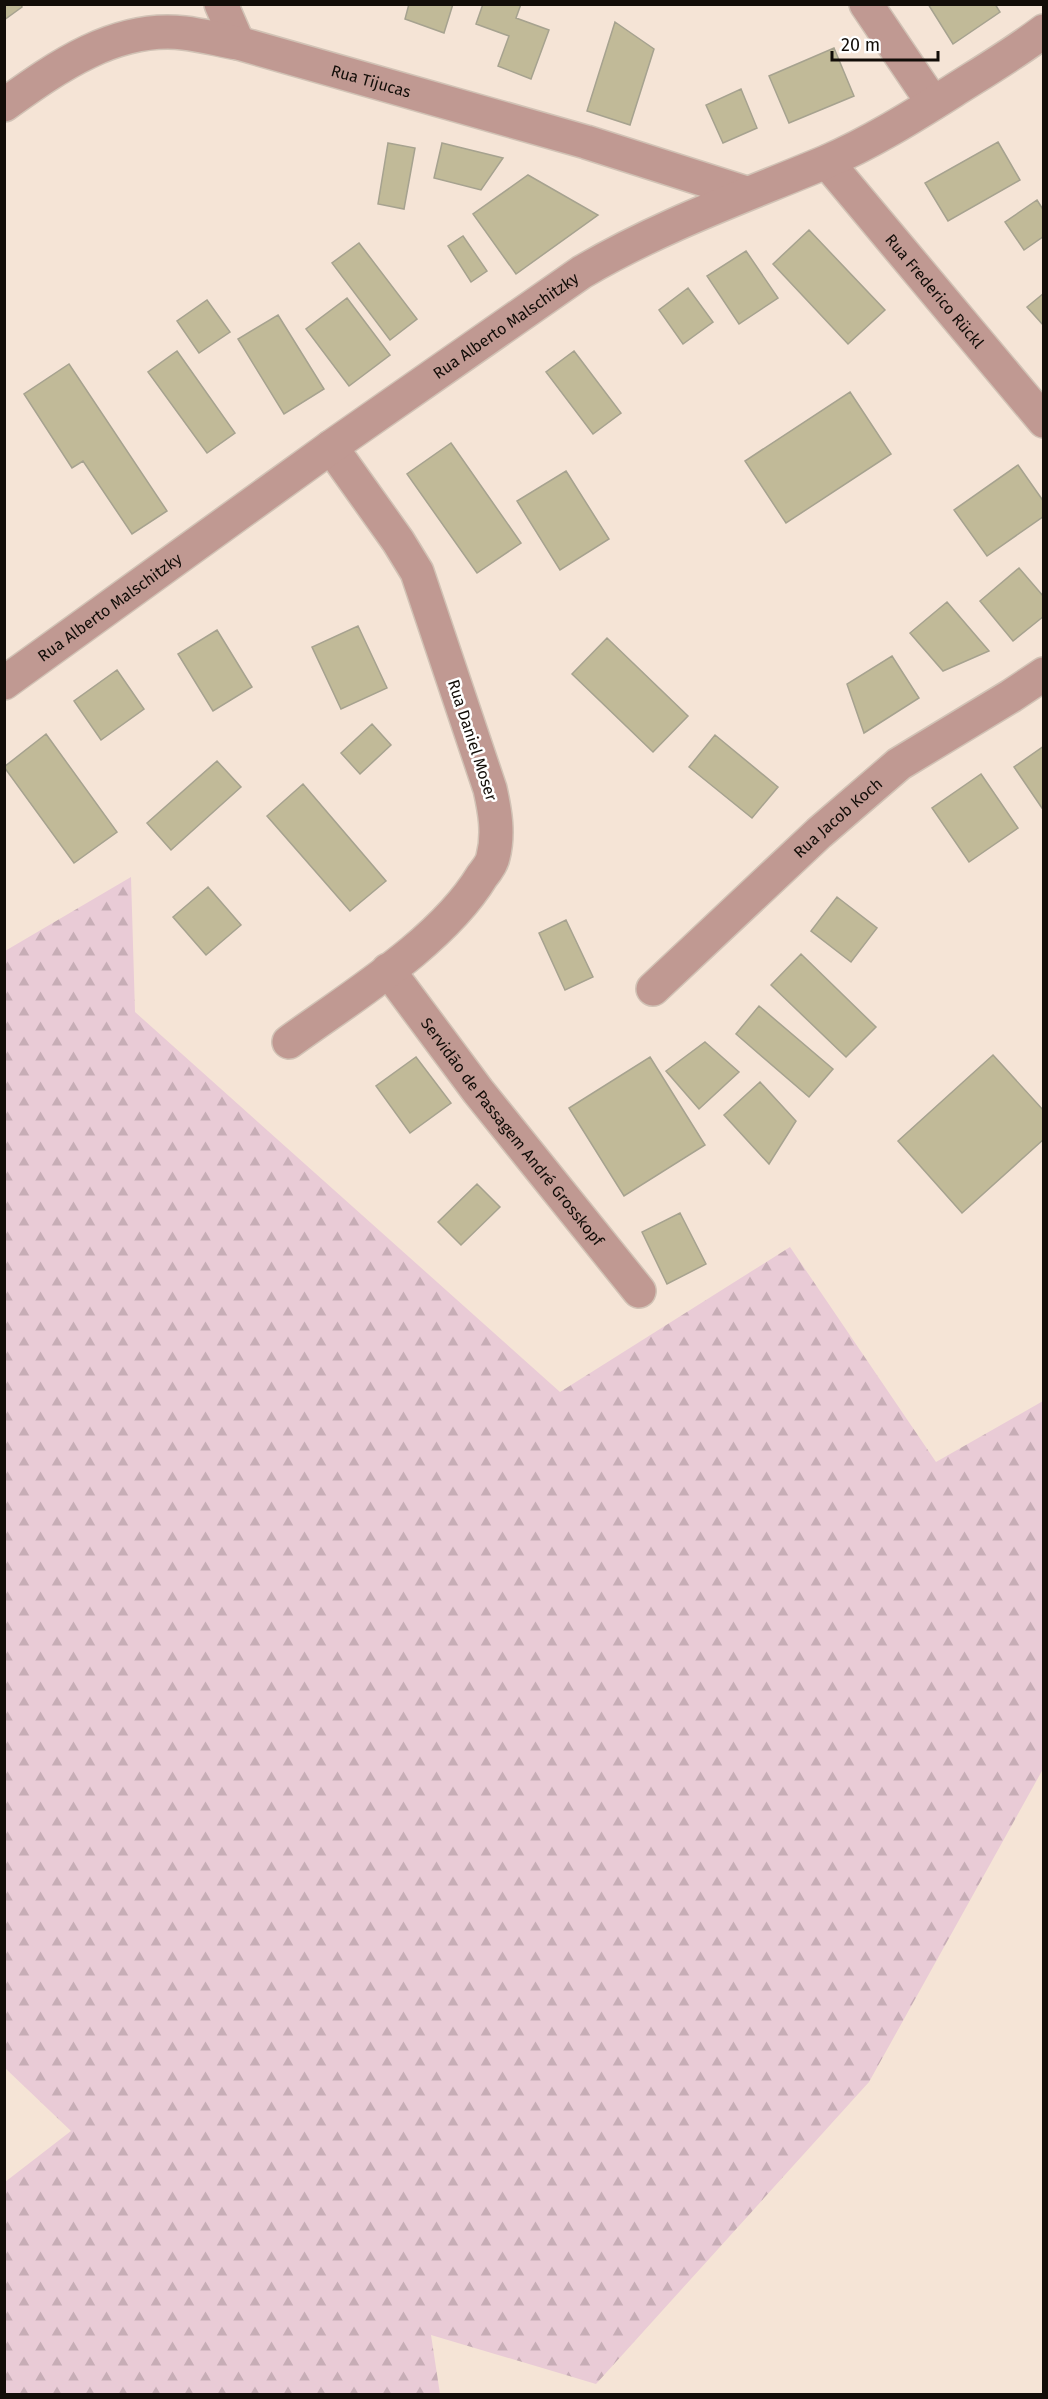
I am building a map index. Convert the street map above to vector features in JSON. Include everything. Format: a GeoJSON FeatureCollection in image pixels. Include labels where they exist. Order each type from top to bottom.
{"type":"FeatureCollection","features":[{"type":"Feature","properties":{"kind":"street"},"geometry":{"type":"LineString","coordinates":[[221,4],[238,44]]}},
{"type":"Feature","properties":{"kind":"street"},"geometry":{"type":"LineString","coordinates":[[866,4],[933,104]]}},
{"type":"Feature","properties":{"kind":"street","name":"Rua Alberto Malschitzky"},"geometry":{"type":"LineString","coordinates":[[4,683],[331,447],[582,272],[622,248],[665,227],[827,162],[870,141],[933,104],[1044,31]]}},
{"type":"Feature","properties":{"kind":"street","name":"Rua Tijucas"},"geometry":{"type":"LineString","coordinates":[[4,105],[50,72],[86,52],[121,39],[151,33],[182,33],[238,44],[586,142],[746,193]]}},
{"type":"Feature","properties":{"kind":"street","name":"Rua Frederico Rückl"},"geometry":{"type":"LineString","coordinates":[[827,162],[1044,420]]}},
{"type":"Feature","properties":{"kind":"street","name":"Rua Daniel Moser"},"geometry":{"type":"LineString","coordinates":[[289,1042],[388,970],[444,924],[470,896],[493,858],[497,818],[490,789],[417,573],[399,541],[331,447]]}},
{"type":"Feature","properties":{"kind":"street","name":"Rua Jacob Koch"},"geometry":{"type":"LineString","coordinates":[[653,989],[819,833],[899,764],[1044,674]]}},
{"type":"Feature","properties":{"kind":"street","name":"Servidão de Passagem André Grosskopf"},"geometry":{"type":"LineString","coordinates":[[388,970],[478,1091],[639,1290]]}},
{"type":"Feature","properties":{"kind":"green space"},"geometry":{"type":"Polygon","coordinates":[[[131,877],[135,1012],[560,1392],[790,1247],[936,1462],[1043,1401],[1043,1769],[869,2082],[596,2384],[431,2335],[440,2394],[5,2394],[5,2182],[71,2131],[5,2068],[5,951],[131,877]]]}},
{"type":"Feature","properties":{"kind":"building"},"geometry":{"type":"Polygon","coordinates":[[[4,4],[21,4],[22,7],[4,20],[4,4]]]}},
{"type":"Feature","properties":{"kind":"building"},"geometry":{"type":"Polygon","coordinates":[[[409,4],[453,4],[444,33],[405,19],[409,4]]]}},
{"type":"Feature","properties":{"kind":"building"},"geometry":{"type":"Polygon","coordinates":[[[483,4],[521,4],[516,18],[549,30],[531,79],[498,66],[509,36],[476,24],[483,4]]]}},
{"type":"Feature","properties":{"kind":"building"},"geometry":{"type":"Polygon","coordinates":[[[928,4],[995,4],[1000,12],[953,44],[928,4]]]}},
{"type":"Feature","properties":{"kind":"building"},"geometry":{"type":"Polygon","coordinates":[[[615,22],[654,49],[630,125],[587,111],[615,22]]]}},
{"type":"Feature","properties":{"kind":"building"},"geometry":{"type":"Polygon","coordinates":[[[834,48],[854,96],[789,123],[769,76],[834,48]]]}},
{"type":"Feature","properties":{"kind":"building"},"geometry":{"type":"Polygon","coordinates":[[[741,89],[757,128],[723,143],[706,105],[741,89]]]}},
{"type":"Feature","properties":{"kind":"building"},"geometry":{"type":"Polygon","coordinates":[[[998,142],[1020,180],[948,221],[925,183],[998,142]]]}},
{"type":"Feature","properties":{"kind":"building"},"geometry":{"type":"Polygon","coordinates":[[[388,143],[415,148],[404,209],[378,204],[388,143]]]}},
{"type":"Feature","properties":{"kind":"building"},"geometry":{"type":"Polygon","coordinates":[[[442,143],[503,158],[481,190],[434,178],[442,143]]]}},
{"type":"Feature","properties":{"kind":"building"},"geometry":{"type":"Polygon","coordinates":[[[528,175],[598,215],[516,274],[473,214],[528,175]]]}},
{"type":"Feature","properties":{"kind":"building"},"geometry":{"type":"Polygon","coordinates":[[[1037,200],[1044,211],[1044,236],[1024,250],[1005,222],[1037,200]]]}},
{"type":"Feature","properties":{"kind":"building"},"geometry":{"type":"Polygon","coordinates":[[[809,230],[885,310],[848,344],[773,264],[809,230]]]}},
{"type":"Feature","properties":{"kind":"building"},"geometry":{"type":"Polygon","coordinates":[[[463,236],[487,271],[471,282],[448,246],[463,236]]]}},
{"type":"Feature","properties":{"kind":"building"},"geometry":{"type":"Polygon","coordinates":[[[359,243],[417,319],[390,340],[332,263],[359,243]]]}},
{"type":"Feature","properties":{"kind":"building"},"geometry":{"type":"Polygon","coordinates":[[[746,251],[778,298],[739,324],[707,276],[746,251]]]}},
{"type":"Feature","properties":{"kind":"building"},"geometry":{"type":"Polygon","coordinates":[[[688,288],[713,322],[683,344],[659,310],[688,288]]]}},
{"type":"Feature","properties":{"kind":"building"},"geometry":{"type":"Polygon","coordinates":[[[1044,293],[1044,326],[1027,307],[1044,293]]]}},
{"type":"Feature","properties":{"kind":"building"},"geometry":{"type":"Polygon","coordinates":[[[347,298],[390,355],[349,386],[306,329],[347,298]]]}},
{"type":"Feature","properties":{"kind":"building"},"geometry":{"type":"Polygon","coordinates":[[[207,300],[230,332],[199,353],[177,321],[207,300]]]}},
{"type":"Feature","properties":{"kind":"building"},"geometry":{"type":"Polygon","coordinates":[[[278,315],[324,389],[284,414],[238,339],[278,315]]]}},
{"type":"Feature","properties":{"kind":"building"},"geometry":{"type":"Polygon","coordinates":[[[177,351],[235,433],[207,453],[148,372],[177,351]]]}},
{"type":"Feature","properties":{"kind":"building"},"geometry":{"type":"Polygon","coordinates":[[[574,351],[621,413],[593,434],[546,372],[574,351]]]}},
{"type":"Feature","properties":{"kind":"building"},"geometry":{"type":"Polygon","coordinates":[[[69,364],[167,511],[132,534],[83,461],[72,468],[24,394],[69,364]]]}},
{"type":"Feature","properties":{"kind":"building"},"geometry":{"type":"Polygon","coordinates":[[[850,392],[891,454],[786,523],[745,461],[850,392]]]}},
{"type":"Feature","properties":{"kind":"building"},"geometry":{"type":"Polygon","coordinates":[[[451,443],[521,543],[477,573],[407,474],[451,443]]]}},
{"type":"Feature","properties":{"kind":"building"},"geometry":{"type":"Polygon","coordinates":[[[1018,465],[1044,502],[1044,516],[987,556],[954,510],[1018,465]]]}},
{"type":"Feature","properties":{"kind":"building"},"geometry":{"type":"Polygon","coordinates":[[[566,471],[609,539],[560,570],[517,501],[566,471]]]}},
{"type":"Feature","properties":{"kind":"building"},"geometry":{"type":"Polygon","coordinates":[[[1019,568],[1044,597],[1044,616],[1013,641],[980,601],[1019,568]]]}},
{"type":"Feature","properties":{"kind":"building"},"geometry":{"type":"Polygon","coordinates":[[[947,602],[989,651],[943,671],[910,633],[947,602]]]}},
{"type":"Feature","properties":{"kind":"building"},"geometry":{"type":"Polygon","coordinates":[[[358,626],[387,688],[341,709],[312,647],[358,626]]]}},
{"type":"Feature","properties":{"kind":"building"},"geometry":{"type":"Polygon","coordinates":[[[217,630],[252,687],[213,711],[178,654],[217,630]]]}},
{"type":"Feature","properties":{"kind":"building"},"geometry":{"type":"Polygon","coordinates":[[[607,638],[688,716],[653,752],[572,674],[607,638]]]}},
{"type":"Feature","properties":{"kind":"building"},"geometry":{"type":"Polygon","coordinates":[[[892,656],[919,698],[864,733],[847,684],[892,656]]]}},
{"type":"Feature","properties":{"kind":"building"},"geometry":{"type":"Polygon","coordinates":[[[117,670],[144,709],[101,740],[74,701],[117,670]]]}},
{"type":"Feature","properties":{"kind":"building"},"geometry":{"type":"Polygon","coordinates":[[[372,724],[391,745],[360,774],[341,753],[372,724]]]}},
{"type":"Feature","properties":{"kind":"building"},"geometry":{"type":"Polygon","coordinates":[[[46,734],[117,832],[74,863],[4,767],[46,734]]]}},
{"type":"Feature","properties":{"kind":"building"},"geometry":{"type":"Polygon","coordinates":[[[715,735],[778,787],[752,818],[689,767],[715,735]]]}},
{"type":"Feature","properties":{"kind":"building"},"geometry":{"type":"Polygon","coordinates":[[[1044,746],[1044,811],[1014,767],[1044,746]]]}},
{"type":"Feature","properties":{"kind":"building"},"geometry":{"type":"Polygon","coordinates":[[[217,761],[241,787],[171,850],[147,823],[217,761]]]}},
{"type":"Feature","properties":{"kind":"building"},"geometry":{"type":"Polygon","coordinates":[[[981,774],[1018,828],[969,862],[932,808],[981,774]]]}},
{"type":"Feature","properties":{"kind":"building"},"geometry":{"type":"Polygon","coordinates":[[[303,784],[386,881],[350,911],[267,816],[303,784]]]}},
{"type":"Feature","properties":{"kind":"building"},"geometry":{"type":"Polygon","coordinates":[[[208,887],[241,925],[206,955],[173,917],[208,887]]]}},
{"type":"Feature","properties":{"kind":"building"},"geometry":{"type":"Polygon","coordinates":[[[837,897],[877,928],[851,962],[811,931],[837,897]]]}},
{"type":"Feature","properties":{"kind":"building"},"geometry":{"type":"Polygon","coordinates":[[[566,920],[593,977],[565,990],[539,933],[566,920]]]}},
{"type":"Feature","properties":{"kind":"building"},"geometry":{"type":"Polygon","coordinates":[[[801,954],[876,1027],[846,1057],[771,985],[801,954]]]}},
{"type":"Feature","properties":{"kind":"building"},"geometry":{"type":"Polygon","coordinates":[[[759,1006],[833,1069],[809,1097],[736,1034],[759,1006]]]}},
{"type":"Feature","properties":{"kind":"building"},"geometry":{"type":"Polygon","coordinates":[[[705,1042],[739,1072],[699,1109],[666,1071],[705,1042]]]}},
{"type":"Feature","properties":{"kind":"building"},"geometry":{"type":"Polygon","coordinates":[[[993,1055],[1044,1111],[1044,1139],[962,1213],[898,1141],[993,1055]]]}},
{"type":"Feature","properties":{"kind":"building"},"geometry":{"type":"Polygon","coordinates":[[[416,1057],[451,1103],[410,1133],[376,1086],[416,1057]]]}},
{"type":"Feature","properties":{"kind":"building"},"geometry":{"type":"Polygon","coordinates":[[[650,1057],[705,1145],[624,1196],[569,1108],[650,1057]]]}},
{"type":"Feature","properties":{"kind":"building"},"geometry":{"type":"Polygon","coordinates":[[[760,1082],[796,1121],[769,1164],[724,1115],[760,1082]]]}},
{"type":"Feature","properties":{"kind":"building"},"geometry":{"type":"Polygon","coordinates":[[[477,1184],[500,1207],[461,1245],[438,1222],[477,1184]]]}},
{"type":"Feature","properties":{"kind":"building"},"geometry":{"type":"Polygon","coordinates":[[[680,1213],[706,1264],[667,1284],[642,1232],[680,1213]]]}}]}
